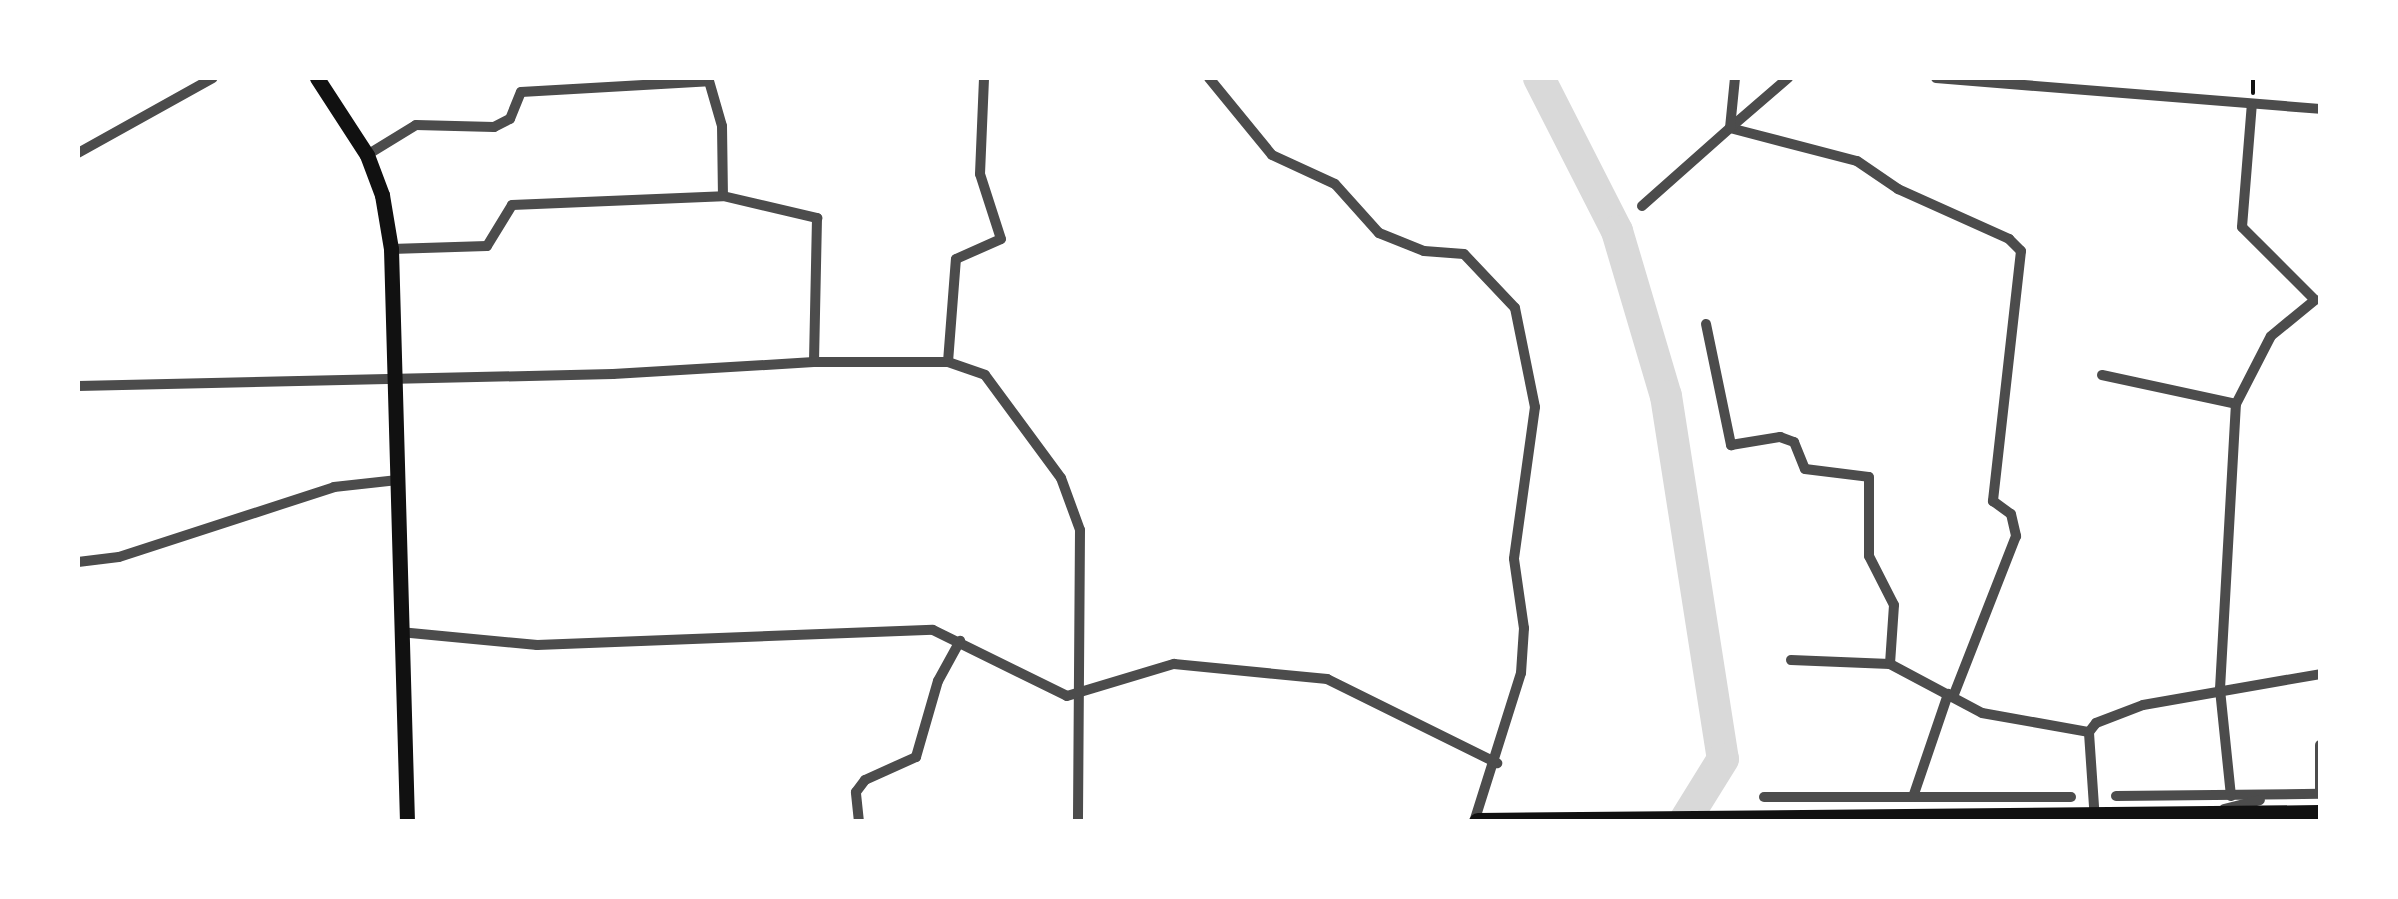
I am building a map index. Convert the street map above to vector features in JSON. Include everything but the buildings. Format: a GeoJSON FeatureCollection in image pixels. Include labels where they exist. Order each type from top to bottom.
{"type":"FeatureCollection","features":[{"type":"Feature","properties":{"kind":"highway"},"geometry":{"type":"LineString","coordinates":[[1476,822],[1624,818],[2095,820],[2320,814]]}},
{"type":"Feature","properties":{"kind":"main road"},"geometry":{"type":"LineString","coordinates":[[317,78],[366,155],[382,195],[391,249],[407,822]]}},
{"type":"Feature","properties":{"kind":"street"},"geometry":{"type":"LineString","coordinates":[[78,153],[213,78]]}},
{"type":"Feature","properties":{"kind":"street"},"geometry":{"type":"LineString","coordinates":[[948,362],[956,259],[1001,240],[980,174],[984,78]]}},
{"type":"Feature","properties":{"kind":"street"},"geometry":{"type":"LineString","coordinates":[[1209,78],[1272,155],[1335,184],[1379,233],[1424,252],[1464,254],[1515,308],[1535,386],[1535,425],[1514,559],[1524,628],[1521,673],[1498,764],[1476,822]]}},
{"type":"Feature","properties":{"kind":"street"},"geometry":{"type":"LineString","coordinates":[[1730,128],[1735,78]]}},
{"type":"Feature","properties":{"kind":"street"},"geometry":{"type":"LineString","coordinates":[[1642,206],[1788,78]]}},
{"type":"Feature","properties":{"kind":"street"},"geometry":{"type":"LineString","coordinates":[[1936,78],[2320,109]]}},
{"type":"Feature","properties":{"kind":"street"},"geometry":{"type":"LineString","coordinates":[[366,155],[416,125],[494,127],[510,119],[521,92],[710,79],[722,126],[723,196]]}},
{"type":"Feature","properties":{"kind":"street"},"geometry":{"type":"LineString","coordinates":[[2231,796],[2220,689],[2236,404],[2271,336],[2315,300],[2242,227],[2252,104]]}},
{"type":"Feature","properties":{"kind":"street"},"geometry":{"type":"LineString","coordinates":[[1730,128],[1857,161],[1898,189],[2009,238],[2021,251],[1993,501],[2011,514],[2016,536],[1913,798]]}},
{"type":"Feature","properties":{"kind":"street"},"geometry":{"type":"LineString","coordinates":[[391,249],[487,246],[512,205],[723,196],[817,218],[814,362]]}},
{"type":"Feature","properties":{"kind":"street"},"geometry":{"type":"LineString","coordinates":[[1706,324],[1731,445],[1780,437],[1794,442],[1805,469],[1870,478],[1868,556],[1894,605],[1890,664]]}},
{"type":"Feature","properties":{"kind":"street"},"geometry":{"type":"LineString","coordinates":[[78,386],[397,379],[814,362],[948,362],[997,386],[1075,507],[1084,617],[1076,695],[1078,822]]}},
{"type":"Feature","properties":{"kind":"street"},"geometry":{"type":"LineString","coordinates":[[2102,375],[2236,404]]}},
{"type":"Feature","properties":{"kind":"street"},"geometry":{"type":"LineString","coordinates":[[78,562],[119,557],[334,487],[398,480]]}},
{"type":"Feature","properties":{"kind":"street"},"geometry":{"type":"LineString","coordinates":[[400,632],[537,644],[908,629],[960,642],[1030,684],[1076,695],[1174,664],[1327,678],[1498,764]]}},
{"type":"Feature","properties":{"kind":"street"},"geometry":{"type":"LineString","coordinates":[[859,822],[856,792],[866,780],[916,757],[938,681],[960,642]]}},
{"type":"Feature","properties":{"kind":"street"},"geometry":{"type":"LineString","coordinates":[[1791,660],[1890,664],[1982,713],[2088,732],[2114,713],[2220,689],[2320,674]]}},
{"type":"Feature","properties":{"kind":"street"},"geometry":{"type":"LineString","coordinates":[[2088,732],[2095,820]]}},
{"type":"Feature","properties":{"kind":"street"},"geometry":{"type":"LineString","coordinates":[[2116,796],[2320,794],[2320,745]]}},
{"type":"Feature","properties":{"kind":"street"},"geometry":{"type":"LineString","coordinates":[[1764,796],[2071,797]]}},
{"type":"Feature","properties":{"kind":"street"},"geometry":{"type":"LineString","coordinates":[[2194,817],[2278,796]]}},
{"type":"Feature","properties":{"kind":"waterway"},"geometry":{"type":"LineString","coordinates":[[1539,78],[1617,231],[1666,396],[1723,759],[1684,822]]}}]}
